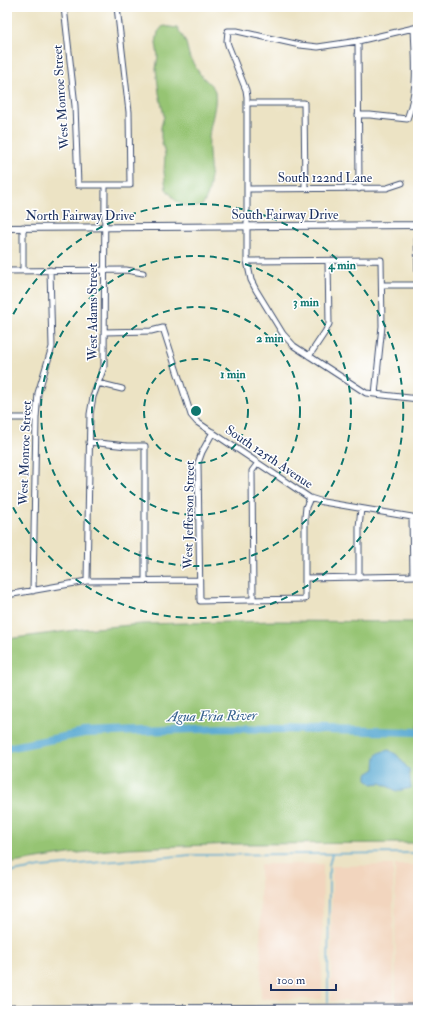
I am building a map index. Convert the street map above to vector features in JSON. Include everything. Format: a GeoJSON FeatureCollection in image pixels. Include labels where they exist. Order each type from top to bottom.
{"type":"FeatureCollection","features":[{"type":"Feature","properties":{"kind":"street","name":"West Monroe Street"},"geometry":{"type":"LineString","coordinates":[[64,7],[75,106],[78,185],[105,185]]}},
{"type":"Feature","properties":{"kind":"street"},"geometry":{"type":"LineString","coordinates":[[105,185],[130,186],[129,112],[117,7]]}},
{"type":"Feature","properties":{"kind":"street"},"geometry":{"type":"LineString","coordinates":[[358,115],[407,119],[412,107],[416,85],[416,27],[358,41],[311,47],[236,31],[228,31],[228,46],[246,90],[248,226],[247,261],[251,280],[283,334],[294,346],[366,393],[418,399]]}},
{"type":"Feature","properties":{"kind":"street"},"geometry":{"type":"LineString","coordinates":[[358,41],[359,189]]}},
{"type":"Feature","properties":{"kind":"street"},"geometry":{"type":"LineString","coordinates":[[247,102],[304,102],[305,188]]}},
{"type":"Feature","properties":{"kind":"street","name":"South 122nd Lane"},"geometry":{"type":"LineString","coordinates":[[247,189],[387,188],[402,183]]}},
{"type":"Feature","properties":{"kind":"street","name":"West Adams Street"},"geometry":{"type":"LineString","coordinates":[[87,580],[90,414],[93,397],[104,367],[105,185]]}},
{"type":"Feature","properties":{"kind":"street"},"geometry":{"type":"LineString","coordinates":[[418,200],[418,299]]}},
{"type":"Feature","properties":{"kind":"street","name":"South Fairway Drive"},"geometry":{"type":"LineString","coordinates":[[153,227],[417,225]]}},
{"type":"Feature","properties":{"kind":"street"},"geometry":{"type":"LineString","coordinates":[[22,227],[23,271]]}},
{"type":"Feature","properties":{"kind":"street","name":"North Fairway Drive"},"geometry":{"type":"LineString","coordinates":[[7,228],[153,227]]}},
{"type":"Feature","properties":{"kind":"street"},"geometry":{"type":"LineString","coordinates":[[247,261],[381,260],[382,326],[375,394]]}},
{"type":"Feature","properties":{"kind":"street"},"geometry":{"type":"LineString","coordinates":[[309,356],[325,332],[328,324],[328,261]]}},
{"type":"Feature","properties":{"kind":"street","name":"West Monroe Street"},"geometry":{"type":"LineString","coordinates":[[33,591],[36,418],[38,392],[52,347],[50,270]]}},
{"type":"Feature","properties":{"kind":"street"},"geometry":{"type":"LineString","coordinates":[[7,271],[126,270],[143,273]]}},
{"type":"Feature","properties":{"kind":"street"},"geometry":{"type":"LineString","coordinates":[[382,285],[418,285]]}},
{"type":"Feature","properties":{"kind":"street","name":"South 125th Avenue"},"geometry":{"type":"LineString","coordinates":[[104,332],[152,331],[163,328],[191,415],[196,422],[310,498],[323,502],[412,517],[415,576]]}},
{"type":"Feature","properties":{"kind":"street"},"geometry":{"type":"LineString","coordinates":[[98,382],[122,389]]}},
{"type":"Feature","properties":{"kind":"street"},"geometry":{"type":"LineString","coordinates":[[7,418],[36,418]]}},
{"type":"Feature","properties":{"kind":"street","name":"West Jefferson Street"},"geometry":{"type":"LineString","coordinates":[[213,432],[198,463],[200,600],[253,600]]}},
{"type":"Feature","properties":{"kind":"street"},"geometry":{"type":"LineString","coordinates":[[89,442],[127,446],[145,446],[145,580]]}},
{"type":"Feature","properties":{"kind":"street"},"geometry":{"type":"LineString","coordinates":[[258,463],[252,471],[253,600],[305,598],[305,517],[306,507],[310,498]]}},
{"type":"Feature","properties":{"kind":"street"},"geometry":{"type":"LineString","coordinates":[[359,578],[359,527],[361,509]]}},
{"type":"Feature","properties":{"kind":"street"},"geometry":{"type":"LineString","coordinates":[[305,578],[415,576]]}},
{"type":"Feature","properties":{"kind":"street"},"geometry":{"type":"LineString","coordinates":[[7,595],[87,580],[199,580]]}},
{"type":"Feature","properties":{"kind":"street"},"geometry":{"type":"LineString","coordinates":[[7,1008],[418,1007]]}},
{"type":"Feature","properties":{"kind":"shaded area"},"geometry":{"type":"Polygon","coordinates":[[[260,864],[323,864],[322,999],[261,999],[260,864]]]}},
{"type":"Feature","properties":{"kind":"shaded area"},"geometry":{"type":"Polygon","coordinates":[[[393,865],[394,1001],[331,1001],[332,866],[393,865]]]}},
{"type":"Feature","properties":{"kind":"shaded area"},"geometry":{"type":"Polygon","coordinates":[[[395,865],[418,865],[418,1002],[396,1001],[395,865]]]}},
{"type":"Feature","properties":{"kind":"green space"},"geometry":{"type":"Polygon","coordinates":[[[163,26],[177,28],[185,41],[194,65],[213,87],[215,92],[215,103],[209,137],[210,181],[207,198],[202,206],[186,206],[177,202],[166,189],[164,172],[165,155],[161,138],[161,127],[164,116],[156,69],[158,56],[156,43],[158,32],[163,26]]]}},
{"type":"Feature","properties":{"kind":"green space"},"geometry":{"type":"Polygon","coordinates":[[[277,621],[418,622],[418,843],[236,844],[128,848],[68,854],[7,864],[7,639],[83,629],[142,624],[277,621]]]}},
{"type":"Feature","properties":{"kind":"water"},"geometry":{"type":"Polygon","coordinates":[[[389,750],[397,755],[409,770],[411,788],[397,791],[381,783],[372,784],[367,779],[367,774],[375,769],[377,755],[381,752],[389,750]]]}},
{"type":"Feature","properties":{"kind":"waterway","name":"Agua Fria River"},"geometry":{"type":"LineString","coordinates":[[7,748],[84,733],[225,728],[418,732]]}},
{"type":"Feature","properties":{"kind":"waterway"},"geometry":{"type":"LineString","coordinates":[[7,873],[41,867],[191,855],[418,853]]}},
{"type":"Feature","properties":{"kind":"waterway"},"geometry":{"type":"LineString","coordinates":[[328,1002],[329,865],[332,854]]}}]}
